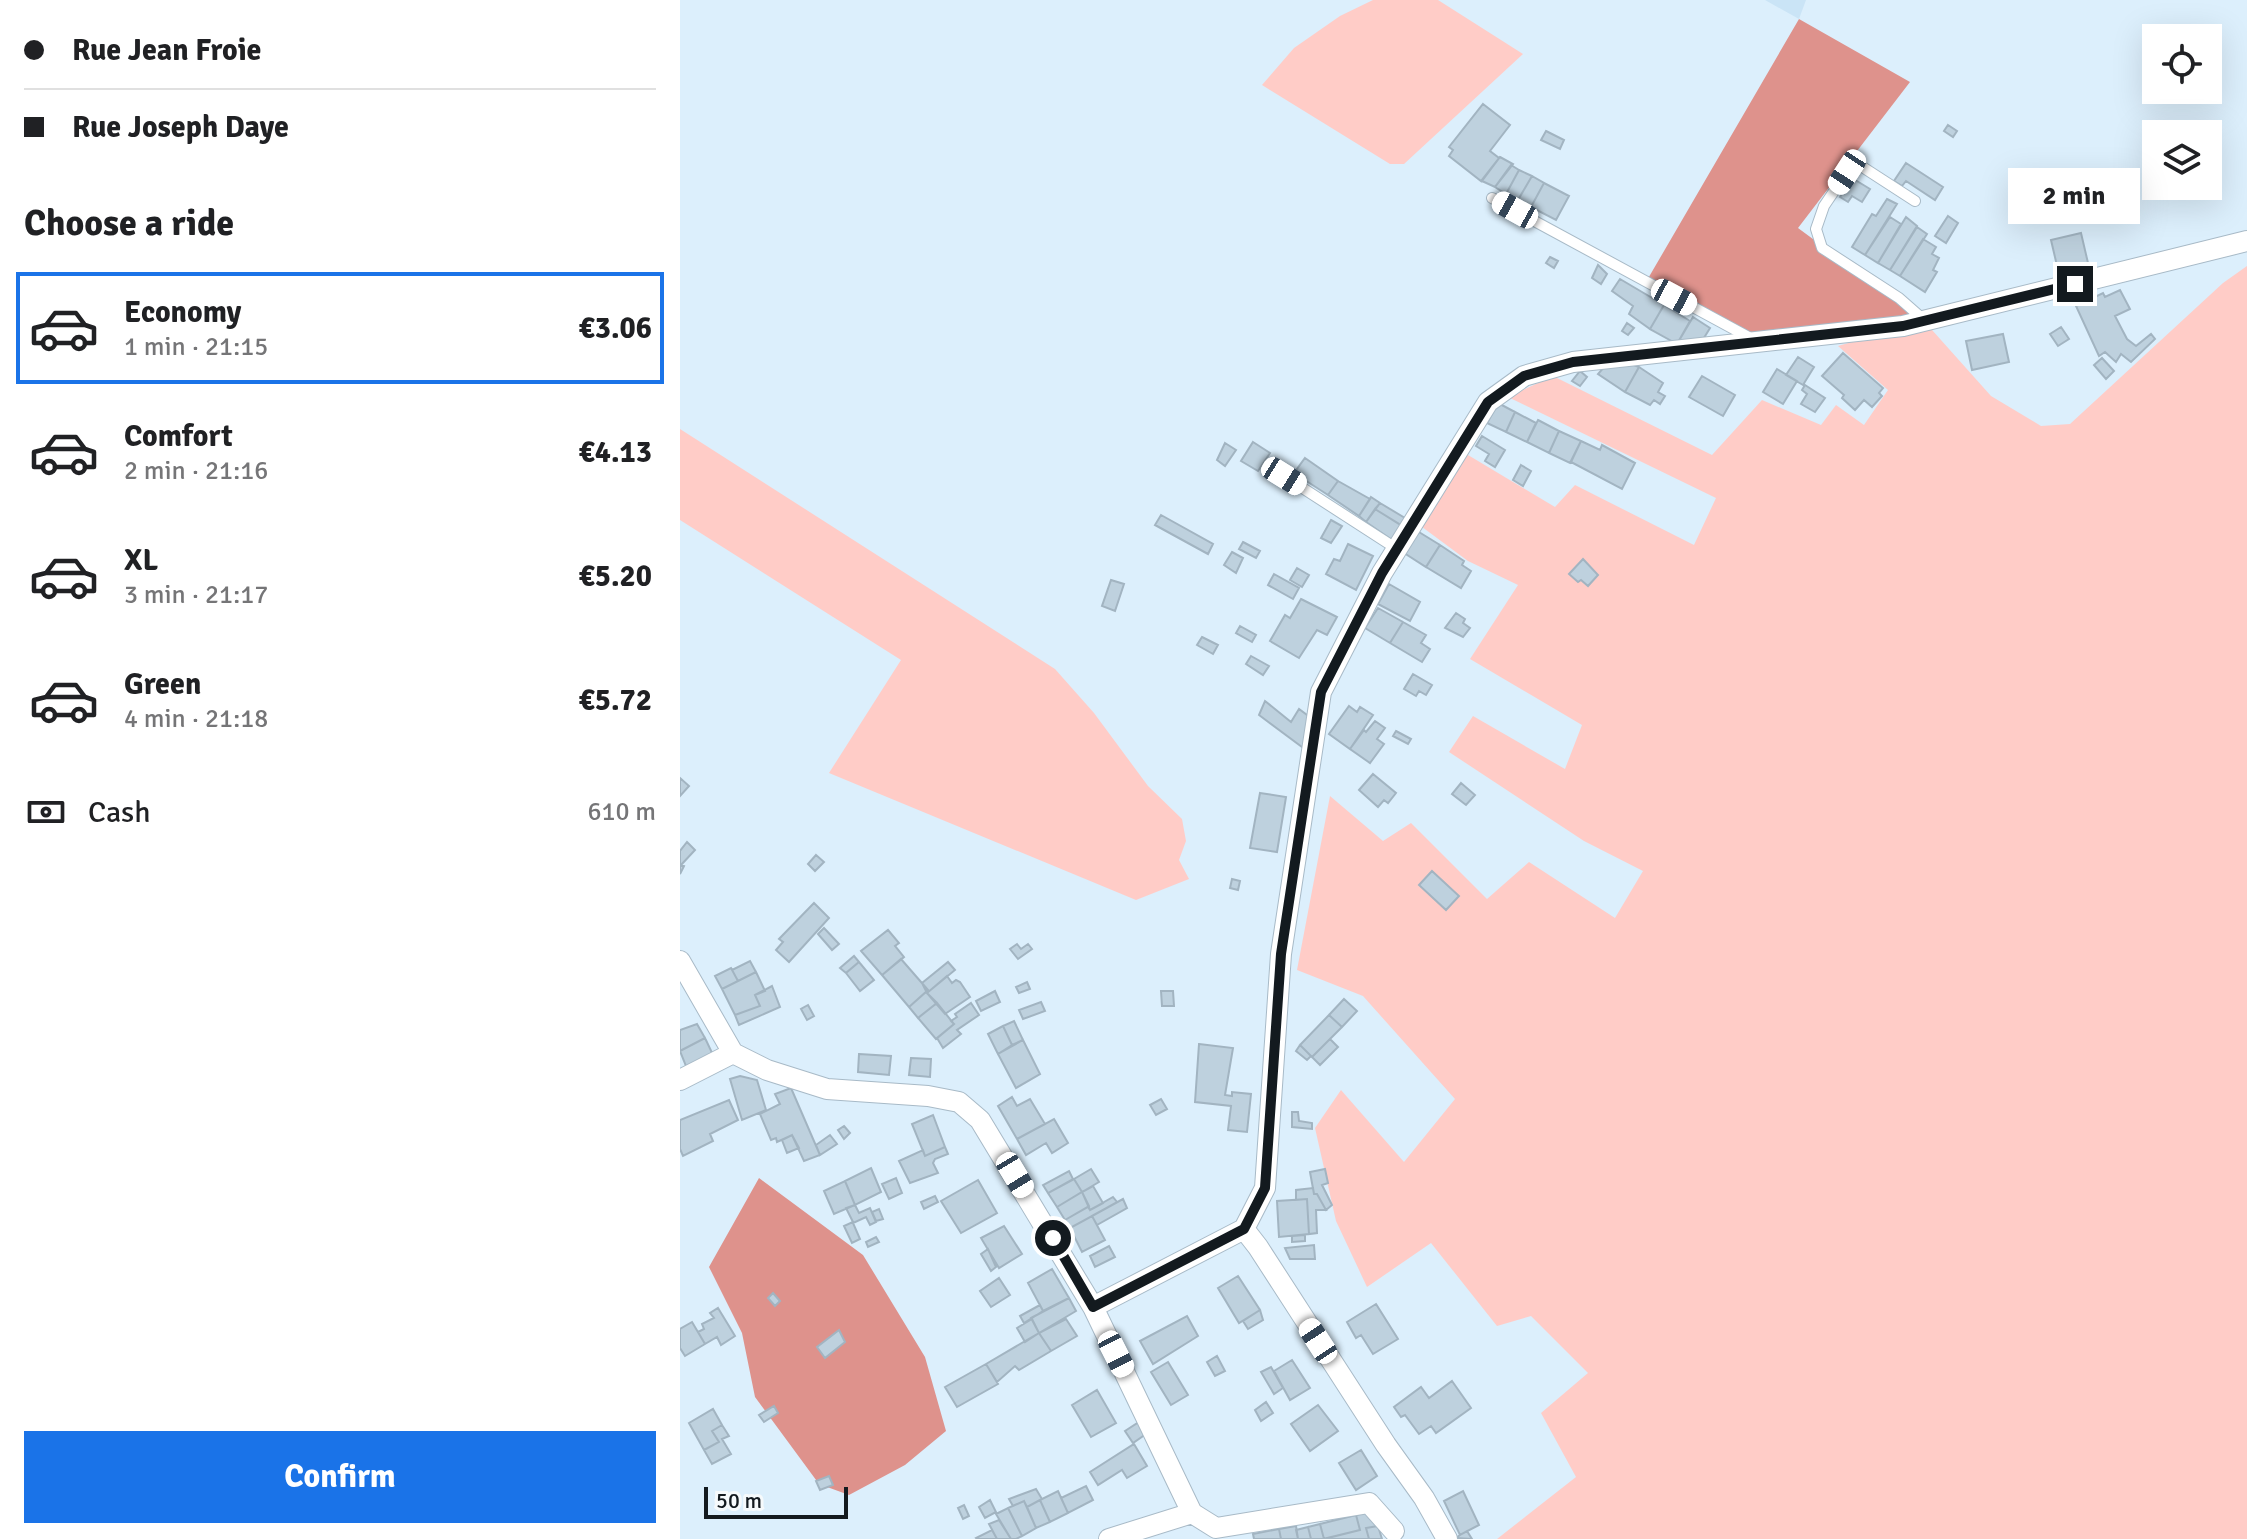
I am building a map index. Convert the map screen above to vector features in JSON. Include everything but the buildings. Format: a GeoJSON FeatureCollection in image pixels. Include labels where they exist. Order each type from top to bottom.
{"type":"FeatureCollection","features":[{"type":"Feature","properties":{"kind":"street"},"geometry":{"type":"LineString","coordinates":[[1093,1307],[1244,1229],[1265,1188],[1281,954],[1321,692],[1382,573],[1488,402],[1524,376],[1573,362],[1903,326],[2247,241]]}},
{"type":"Feature","properties":{"kind":"street"},"geometry":{"type":"LineString","coordinates":[[680,961],[733,1053],[767,1070],[827,1089],[928,1096],[959,1102],[980,1120],[1093,1307],[1192,1513],[1216,1528],[1369,1503],[1394,1531]]}},
{"type":"Feature","properties":{"kind":"street"},"geometry":{"type":"LineString","coordinates":[[680,1080],[733,1053]]}},
{"type":"Feature","properties":{"kind":"street"},"geometry":{"type":"LineString","coordinates":[[1244,1229],[1424,1498],[1447,1539]]}},
{"type":"Feature","properties":{"kind":"street"},"geometry":{"type":"LineString","coordinates":[[1109,1539],[1192,1513]]}},
{"type":"Feature","properties":{"kind":"lane"},"geometry":{"type":"LineString","coordinates":[[1915,201],[1861,166],[1847,172],[1824,206],[1816,229],[1822,248],[1899,298],[1924,321]]}},
{"type":"Feature","properties":{"kind":"lane"},"geometry":{"type":"LineString","coordinates":[[1492,198],[1758,342]]}},
{"type":"Feature","properties":{"kind":"lane"},"geometry":{"type":"LineString","coordinates":[[1284,476],[1397,549]]}},
{"type":"Feature","properties":{"kind":"shaded area"},"geometry":{"type":"Polygon","coordinates":[[[1373,0],[1438,0],[1523,54],[1404,164],[1390,164],[1262,85],[1294,48],[1340,16],[1373,0]]]}},
{"type":"Feature","properties":{"kind":"shaded area"},"geometry":{"type":"Polygon","coordinates":[[[1765,0],[1806,0],[1799,19],[1765,0]]]}},
{"type":"Feature","properties":{"kind":"shaded area"},"geometry":{"type":"Polygon","coordinates":[[[1799,19],[1910,82],[1798,228],[1924,321],[1758,342],[1646,282],[1799,19]]]}},
{"type":"Feature","properties":{"kind":"shaded area"},"geometry":{"type":"Polygon","coordinates":[[[2247,266],[2247,1539],[1497,1539],[1576,1477],[1541,1413],[1588,1373],[1531,1316],[1497,1326],[1431,1243],[1367,1287],[1336,1221],[1315,1128],[1341,1090],[1404,1162],[1455,1099],[1363,996],[1297,970],[1330,796],[1383,841],[1411,823],[1487,899],[1529,862],[1615,918],[1643,871],[1584,841],[1449,752],[1473,716],[1565,769],[1582,725],[1470,659],[1518,585],[1468,561],[1414,521],[1458,449],[1555,507],[1575,485],[1694,545],[1716,498],[1508,397],[1553,376],[1712,455],[1762,400],[1821,425],[1836,405],[1864,425],[1888,390],[1838,346],[1924,321],[1991,396],[2041,426],[2070,424],[2223,283],[2247,266]]]}},
{"type":"Feature","properties":{"kind":"shaded area"},"geometry":{"type":"Polygon","coordinates":[[[680,429],[1055,669],[1094,713],[1148,786],[1182,819],[1186,841],[1179,860],[1189,879],[1136,900],[829,773],[901,660],[680,520],[680,429]]]}},
{"type":"Feature","properties":{"kind":"shaded area"},"geometry":{"type":"Polygon","coordinates":[[[759,1178],[863,1255],[925,1357],[946,1431],[905,1465],[849,1495],[819,1484],[755,1397],[742,1333],[709,1267],[759,1178]]]}},
{"type":"Feature","properties":{"kind":"route"},"geometry":{"type":"LineString","coordinates":[[1053,1238],[1093,1307],[1244,1229],[1265,1188],[1281,954],[1321,692],[1382,573],[1488,402],[1524,376],[1573,362],[1903,326],[2075,284]]}}]}
